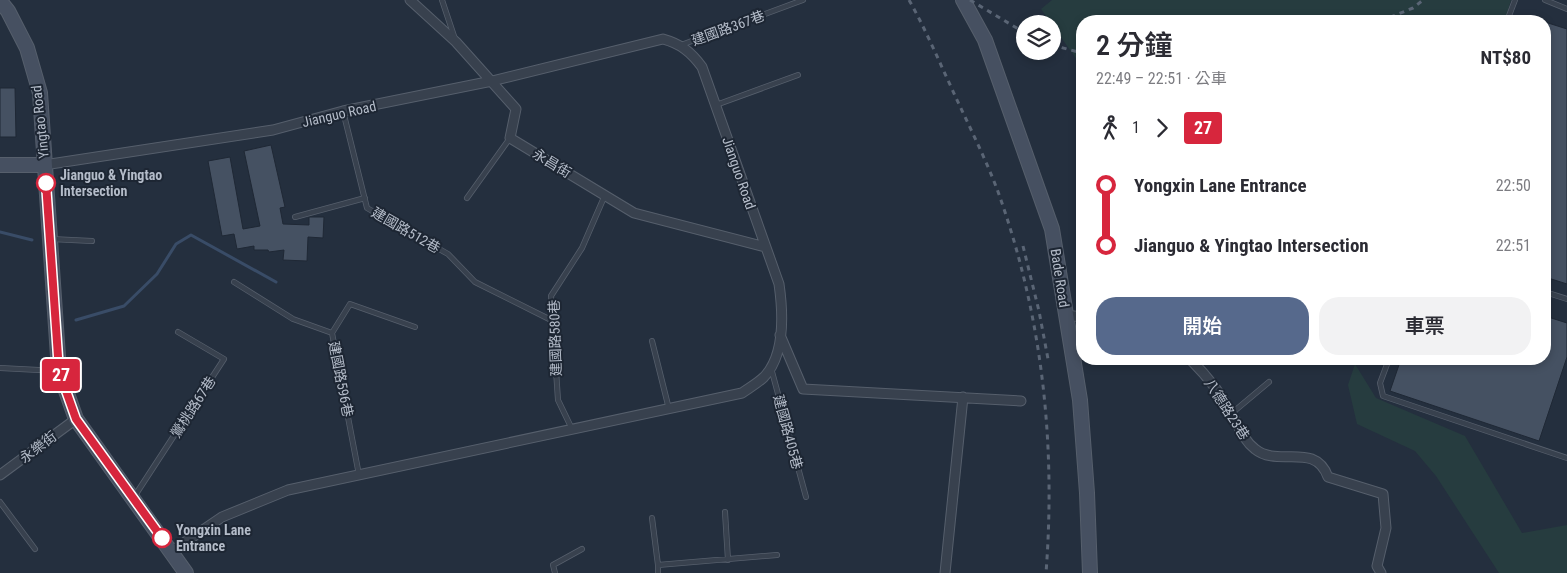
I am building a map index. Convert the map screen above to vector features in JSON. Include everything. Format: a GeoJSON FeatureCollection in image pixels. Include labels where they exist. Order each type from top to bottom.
{"type":"FeatureCollection","features":[{"type":"Feature","properties":{"kind":"main road","name":"Bade Road"},"geometry":{"type":"LineString","coordinates":[[963,0],[985,40],[1052,229],[1080,400],[1090,573]]}},
{"type":"Feature","properties":{"kind":"main road","name":"Yingtao Road"},"geometry":{"type":"LineString","coordinates":[[0,1],[8,11],[27,48],[40,93],[59,371],[76,419],[186,573]]}},
{"type":"Feature","properties":{"kind":"main road","name":"Jianguo Road"},"geometry":{"type":"LineString","coordinates":[[0,165],[44,165]]}},
{"type":"Feature","properties":{"kind":"street"},"geometry":{"type":"LineString","coordinates":[[410,0],[456,42],[516,109],[510,138]]}},
{"type":"Feature","properties":{"kind":"street","name":"Jianguo Road"},"geometry":{"type":"LineString","coordinates":[[44,165],[273,130],[343,112],[492,81],[663,39],[681,45],[694,56],[702,67],[780,292],[783,310],[775,358],[764,376],[742,393],[288,490],[222,516],[172,552]]}},
{"type":"Feature","properties":{"kind":"street","name":"永昌街"},"geometry":{"type":"LineString","coordinates":[[510,138],[634,213],[765,247]]}},
{"type":"Feature","properties":{"kind":"street"},"geometry":{"type":"LineString","coordinates":[[1066,314],[1076,316]]}},
{"type":"Feature","properties":{"kind":"street"},"geometry":{"type":"LineString","coordinates":[[780,334],[803,389],[1021,401]]}},
{"type":"Feature","properties":{"kind":"street","name":"八德路23巷"},"geometry":{"type":"LineString","coordinates":[[1196,365],[1206,375],[1232,413],[1241,434],[1255,450],[1278,458],[1298,455],[1314,459],[1325,469],[1328,476],[1383,494],[1386,528],[1378,566],[1381,573]]}},
{"type":"Feature","properties":{"kind":"street"},"geometry":{"type":"LineString","coordinates":[[945,573],[963,397]]}},
{"type":"Feature","properties":{"kind":"street","name":"永樂街"},"geometry":{"type":"LineString","coordinates":[[0,475],[76,419]]}},
{"type":"Feature","properties":{"kind":"lane"},"geometry":{"type":"LineString","coordinates":[[442,0],[456,42]]}},
{"type":"Feature","properties":{"kind":"lane","name":"建國路367巷"},"geometry":{"type":"LineString","coordinates":[[681,45],[803,0]]}},
{"type":"Feature","properties":{"kind":"lane"},"geometry":{"type":"LineString","coordinates":[[1509,15],[1515,0]]}},
{"type":"Feature","properties":{"kind":"lane"},"geometry":{"type":"LineString","coordinates":[[1545,0],[1567,9]]}},
{"type":"Feature","properties":{"kind":"lane"},"geometry":{"type":"LineString","coordinates":[[716,105],[798,76]]}},
{"type":"Feature","properties":{"kind":"lane","name":"建國路512巷"},"geometry":{"type":"LineString","coordinates":[[343,112],[368,208],[448,254],[475,282],[553,321]]}},
{"type":"Feature","properties":{"kind":"lane"},"geometry":{"type":"LineString","coordinates":[[467,198],[510,138]]}},
{"type":"Feature","properties":{"kind":"lane","name":"建國路580巷"},"geometry":{"type":"LineString","coordinates":[[572,430],[558,400],[551,296],[582,248],[605,195]]}},
{"type":"Feature","properties":{"kind":"lane"},"geometry":{"type":"LineString","coordinates":[[295,217],[365,198]]}},
{"type":"Feature","properties":{"kind":"lane"},"geometry":{"type":"LineString","coordinates":[[50,239],[92,241]]}},
{"type":"Feature","properties":{"kind":"lane","name":"建國路596巷"},"geometry":{"type":"LineString","coordinates":[[234,282],[293,319],[332,333],[359,475]]}},
{"type":"Feature","properties":{"kind":"lane"},"geometry":{"type":"LineString","coordinates":[[1551,294],[1567,299]]}},
{"type":"Feature","properties":{"kind":"lane"},"geometry":{"type":"LineString","coordinates":[[332,333],[350,304],[415,327]]}},
{"type":"Feature","properties":{"kind":"lane","name":"鶯桃路67巷"},"geometry":{"type":"LineString","coordinates":[[133,499],[224,359],[178,332]]}},
{"type":"Feature","properties":{"kind":"lane"},"geometry":{"type":"LineString","coordinates":[[652,341],[669,409]]}},
{"type":"Feature","properties":{"kind":"lane"},"geometry":{"type":"LineString","coordinates":[[1387,365],[1380,383],[1383,396],[1567,458]]}},
{"type":"Feature","properties":{"kind":"lane","name":"建國路405巷"},"geometry":{"type":"LineString","coordinates":[[770,366],[806,497]]}},
{"type":"Feature","properties":{"kind":"lane"},"geometry":{"type":"LineString","coordinates":[[0,368],[59,371]]}},
{"type":"Feature","properties":{"kind":"lane"},"geometry":{"type":"LineString","coordinates":[[1232,413],[1269,382]]}},
{"type":"Feature","properties":{"kind":"lane"},"geometry":{"type":"LineString","coordinates":[[0,502],[35,549]]}},
{"type":"Feature","properties":{"kind":"lane"},"geometry":{"type":"LineString","coordinates":[[725,512],[728,560]]}},
{"type":"Feature","properties":{"kind":"lane"},"geometry":{"type":"LineString","coordinates":[[652,518],[658,573]]}},
{"type":"Feature","properties":{"kind":"lane"},"geometry":{"type":"LineString","coordinates":[[555,573],[553,565],[582,549]]}},
{"type":"Feature","properties":{"kind":"lane"},"geometry":{"type":"LineString","coordinates":[[658,566],[777,555]]}},
{"type":"Feature","properties":{"kind":"green space"},"geometry":{"type":"Polygon","coordinates":[[[1052,0],[1511,0],[1507,15],[1076,15],[1076,59],[1061,37],[1061,15],[1045,15],[1041,9],[1052,0]]]}},
{"type":"Feature","properties":{"kind":"green space"},"geometry":{"type":"Polygon","coordinates":[[[1356,365],[1376,398],[1465,436],[1522,533],[1567,525],[1567,573],[1499,573],[1436,476],[1415,451],[1357,424],[1348,385],[1356,365]]]}},
{"type":"Feature","properties":{"kind":"building"},"geometry":{"type":"Polygon","coordinates":[[[1551,24],[1567,29],[1567,284],[1551,279],[1551,24]]]}},
{"type":"Feature","properties":{"kind":"building"},"geometry":{"type":"Polygon","coordinates":[[[0,88],[15,88],[16,137],[0,137],[0,88]]]}},
{"type":"Feature","properties":{"kind":"building"},"geometry":{"type":"Polygon","coordinates":[[[271,145],[285,207],[280,208],[283,224],[309,225],[309,217],[324,217],[323,238],[308,237],[307,261],[283,260],[284,250],[269,252],[268,250],[254,250],[254,246],[237,249],[234,234],[222,236],[208,161],[230,157],[243,229],[260,226],[244,151],[271,145]]]}},
{"type":"Feature","properties":{"kind":"building"},"geometry":{"type":"Polygon","coordinates":[[[1551,318],[1567,323],[1567,357],[1539,441],[1390,391],[1399,365],[1551,365],[1551,318]]]}},
{"type":"Feature","properties":{"kind":"waterway"},"geometry":{"type":"LineString","coordinates":[[0,232],[32,240]]}},
{"type":"Feature","properties":{"kind":"waterway"},"geometry":{"type":"LineString","coordinates":[[76,320],[124,306],[157,274],[176,244],[191,235],[276,282]]}},
{"type":"Feature","properties":{"kind":"railway"},"geometry":{"type":"LineString","coordinates":[[909,0],[992,176],[1025,283],[1035,330],[1047,427],[1049,524],[1046,573]]}},
{"type":"Feature","properties":{"kind":"railway"},"geometry":{"type":"LineString","coordinates":[[970,0],[1016,28]]}},
{"type":"Feature","properties":{"kind":"railway"},"geometry":{"type":"LineString","coordinates":[[1396,15],[1413,8],[1423,0]]}},
{"type":"Feature","properties":{"kind":"railway"},"geometry":{"type":"LineString","coordinates":[[1061,47],[1076,51]]}},
{"type":"Feature","properties":{"kind":"railway"},"geometry":{"type":"LineString","coordinates":[[1023,246],[1039,311],[1048,359]]}},
{"type":"Feature","properties":{"kind":"bus line","name":"27"},"geometry":{"type":"LineString","coordinates":[[46,183],[59,371],[76,419],[162,538]]}},
{"type":"Feature","properties":{"kind":"place","name":"Jianguo & Yingtao Intersection"},"geometry":{"type":"Point","coordinates":[46,183]}},
{"type":"Feature","properties":{"kind":"place","name":"Yongxin Lane Entrance"},"geometry":{"type":"Point","coordinates":[162,538]}}]}
